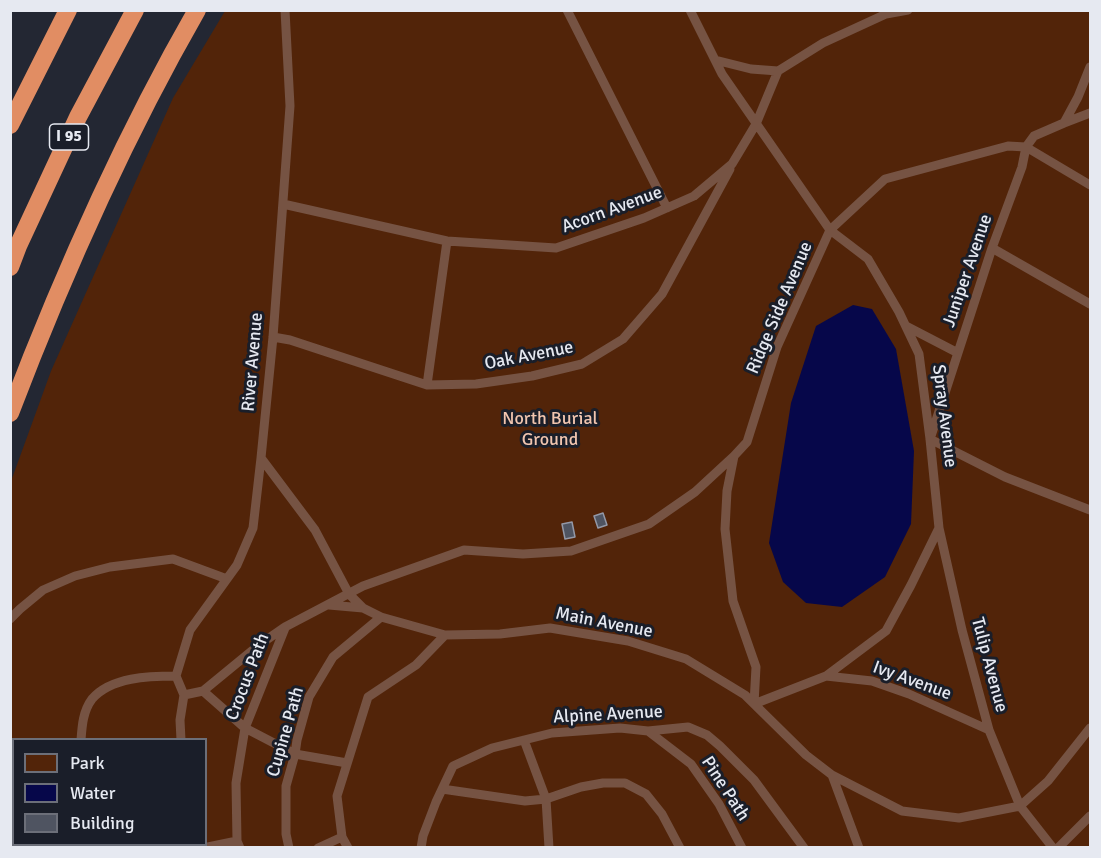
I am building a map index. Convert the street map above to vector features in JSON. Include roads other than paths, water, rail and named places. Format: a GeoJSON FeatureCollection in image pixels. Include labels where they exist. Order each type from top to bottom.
{"type":"FeatureCollection","features":[{"type":"Feature","properties":{"kind":"highway"},"geometry":{"type":"LineString","coordinates":[[10,125],[68,10]]}},
{"type":"Feature","properties":{"kind":"highway","name":"I 95"},"geometry":{"type":"LineString","coordinates":[[10,267],[78,117],[135,10]]}},
{"type":"Feature","properties":{"kind":"highway"},"geometry":{"type":"LineString","coordinates":[[10,413],[54,300],[124,147],[197,10]]}},
{"type":"Feature","properties":{"kind":"lane","name":"River Avenue"},"geometry":{"type":"LineString","coordinates":[[176,676],[190,630],[237,565],[253,528],[273,337],[290,106],[285,10]]}},
{"type":"Feature","properties":{"kind":"lane"},"geometry":{"type":"LineString","coordinates":[[567,10],[667,208]]}},
{"type":"Feature","properties":{"kind":"lane","name":"Spray Avenue"},"geometry":{"type":"LineString","coordinates":[[690,10],[722,74],[756,124],[830,230],[868,259],[906,326],[919,354],[939,528]]}},
{"type":"Feature","properties":{"kind":"lane"},"geometry":{"type":"LineString","coordinates":[[715,60],[751,69],[778,71],[823,43],[886,14],[908,10]]}},
{"type":"Feature","properties":{"kind":"lane"},"geometry":{"type":"LineString","coordinates":[[1064,123],[1090,67]]}},
{"type":"Feature","properties":{"kind":"lane","name":"Acorn Avenue"},"geometry":{"type":"LineString","coordinates":[[283,204],[447,241],[556,248],[644,218],[694,196],[732,164],[756,124],[778,71]]}},
{"type":"Feature","properties":{"kind":"lane"},"geometry":{"type":"LineString","coordinates":[[1090,113],[1034,135],[1026,147],[1090,185]]}},
{"type":"Feature","properties":{"kind":"lane","name":"Ridge Side Avenue"},"geometry":{"type":"LineString","coordinates":[[326,605],[363,586],[465,550],[523,554],[571,551],[649,524],[695,492],[747,442],[777,347],[830,230],[885,179],[1008,146],[1026,147]]}},
{"type":"Feature","properties":{"kind":"lane","name":"Juniper Avenue"},"geometry":{"type":"LineString","coordinates":[[930,439],[992,248],[1022,167],[1026,147]]}},
{"type":"Feature","properties":{"kind":"lane","name":"Oak Avenue"},"geometry":{"type":"LineString","coordinates":[[273,337],[290,340],[427,385],[476,384],[532,376],[582,364],[623,339],[662,294],[732,164]]}},
{"type":"Feature","properties":{"kind":"lane"},"geometry":{"type":"LineString","coordinates":[[427,385],[447,241]]}},
{"type":"Feature","properties":{"kind":"lane"},"geometry":{"type":"LineString","coordinates":[[992,248],[1090,304]]}},
{"type":"Feature","properties":{"kind":"lane"},"geometry":{"type":"LineString","coordinates":[[906,326],[958,353]]}},
{"type":"Feature","properties":{"kind":"lane"},"geometry":{"type":"LineString","coordinates":[[930,439],[1005,477],[1090,510]]}},
{"type":"Feature","properties":{"kind":"lane"},"geometry":{"type":"LineString","coordinates":[[734,456],[727,491],[725,529],[733,601],[756,667],[754,704]]}},
{"type":"Feature","properties":{"kind":"lane"},"geometry":{"type":"LineString","coordinates":[[261,458],[315,530],[349,594],[363,608]]}},
{"type":"Feature","properties":{"kind":"lane"},"geometry":{"type":"LineString","coordinates":[[826,676],[886,631],[939,528]]}},
{"type":"Feature","properties":{"kind":"lane","name":"Tulip Avenue"},"geometry":{"type":"LineString","coordinates":[[939,528],[962,630],[989,730],[1020,806],[1053,848]]}},
{"type":"Feature","properties":{"kind":"lane"},"geometry":{"type":"LineString","coordinates":[[10,619],[43,590],[75,576],[110,567],[173,560],[227,579]]}},
{"type":"Feature","properties":{"kind":"lane"},"geometry":{"type":"LineString","coordinates":[[184,696],[202,691],[259,645],[285,627],[326,605]]}},
{"type":"Feature","properties":{"kind":"lane","name":"Main Avenue"},"geometry":{"type":"LineString","coordinates":[[326,605],[363,608],[381,617],[446,635],[500,634],[550,627],[628,641],[686,659],[746,695],[806,755],[832,775],[902,811],[959,818],[1020,806]]}},
{"type":"Feature","properties":{"kind":"lane","name":"Cupine Path"},"geometry":{"type":"LineString","coordinates":[[289,848],[286,834],[286,786],[309,697],[333,657],[381,617]]}},
{"type":"Feature","properties":{"kind":"lane","name":"Crocus Path"},"geometry":{"type":"LineString","coordinates":[[238,844],[236,783],[244,728],[285,627]]}},
{"type":"Feature","properties":{"kind":"lane"},"geometry":{"type":"LineString","coordinates":[[348,848],[342,837],[338,796],[368,697],[416,664],[446,635]]}},
{"type":"Feature","properties":{"kind":"lane"},"geometry":{"type":"LineString","coordinates":[[81,738],[83,719],[92,700],[109,686],[134,679],[176,676],[184,696],[180,720],[181,738]]}},
{"type":"Feature","properties":{"kind":"lane","name":"Ivy Avenue"},"geometry":{"type":"LineString","coordinates":[[754,704],[826,676],[872,681],[909,694],[989,730]]}},
{"type":"Feature","properties":{"kind":"lane"},"geometry":{"type":"LineString","coordinates":[[202,691],[244,728],[295,754],[347,763]]}},
{"type":"Feature","properties":{"kind":"lane","name":"Alpine Avenue"},"geometry":{"type":"LineString","coordinates":[[421,848],[432,811],[453,766],[492,748],[552,733],[620,728],[648,731],[688,727],[707,735],[754,780],[804,848]]}},
{"type":"Feature","properties":{"kind":"lane"},"geometry":{"type":"LineString","coordinates":[[1020,806],[1048,781],[1090,728]]}},
{"type":"Feature","properties":{"kind":"lane","name":"Pine Path"},"geometry":{"type":"LineString","coordinates":[[648,731],[691,764],[719,804],[742,848]]}},
{"type":"Feature","properties":{"kind":"lane"},"geometry":{"type":"LineString","coordinates":[[524,740],[546,800],[549,848]]}},
{"type":"Feature","properties":{"kind":"lane"},"geometry":{"type":"LineString","coordinates":[[832,775],[859,848]]}},
{"type":"Feature","properties":{"kind":"lane"},"geometry":{"type":"LineString","coordinates":[[442,789],[525,801],[546,800],[581,787],[603,783],[625,783],[646,794],[662,814],[680,848]]}},
{"type":"Feature","properties":{"kind":"lane"},"geometry":{"type":"LineString","coordinates":[[1058,848],[1090,816]]}},
{"type":"Feature","properties":{"kind":"lane"},"geometry":{"type":"LineString","coordinates":[[318,848],[342,837]]}},
{"type":"Feature","properties":{"kind":"lane"},"geometry":{"type":"LineString","coordinates":[[203,848],[238,844]]}},
{"type":"Feature","properties":{"kind":"water"},"geometry":{"type":"Polygon","coordinates":[[[853,305],[872,309],[896,349],[914,451],[911,524],[885,577],[842,607],[806,603],[783,582],[769,543],[791,403],[816,326],[853,305]]]}},
{"type":"Feature","properties":{"kind":"park label","name":"North Burial Ground"},"geometry":{"type":"Point","coordinates":[550,429]}}]}
